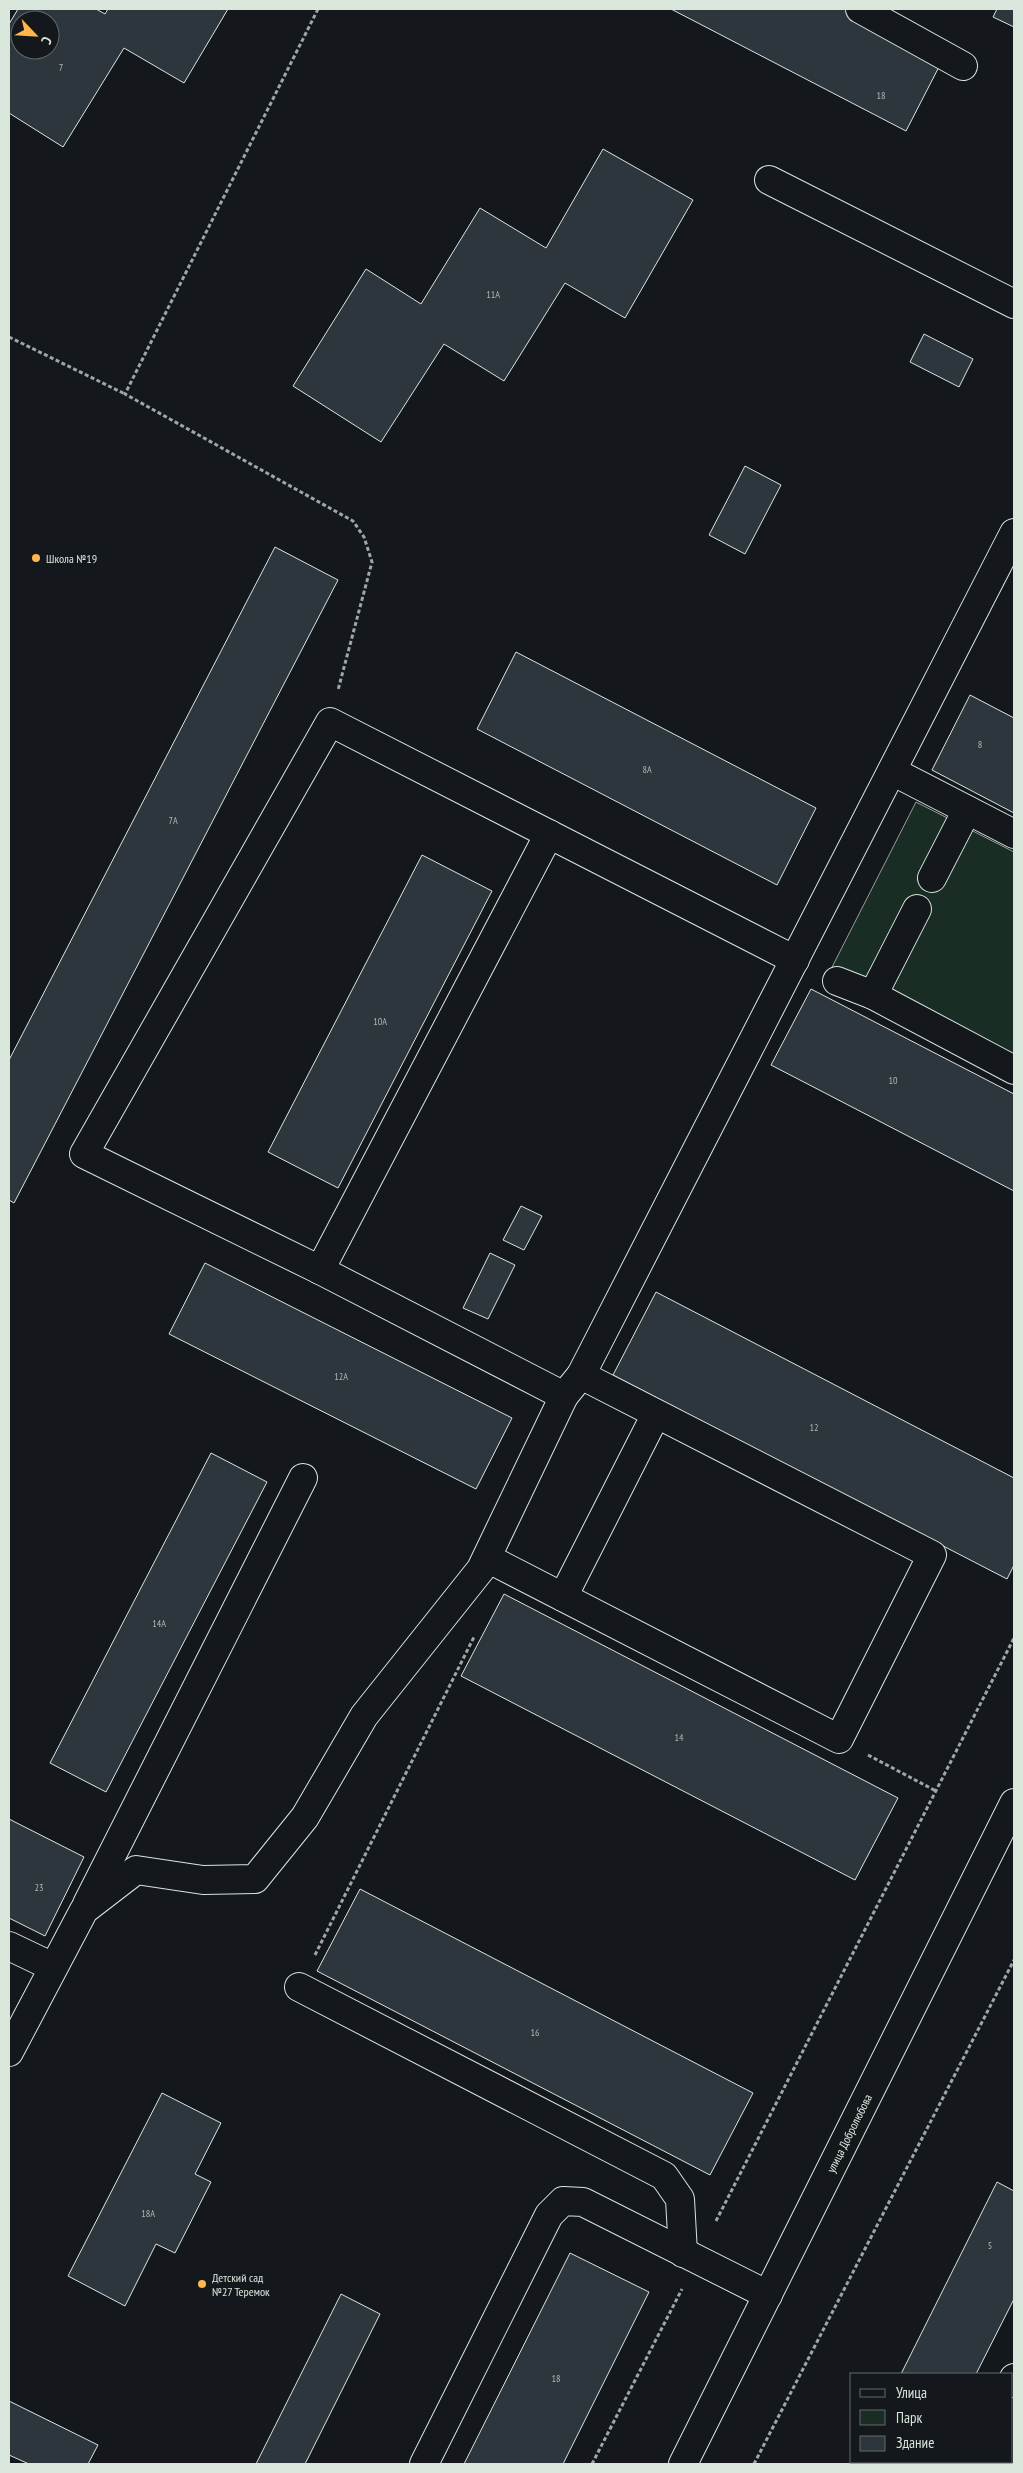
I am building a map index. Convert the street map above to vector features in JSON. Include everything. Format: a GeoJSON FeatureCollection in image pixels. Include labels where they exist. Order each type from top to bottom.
{"type":"FeatureCollection","features":[{"type":"Feature","properties":{"kind":"street"},"geometry":{"type":"LineString","coordinates":[[860,9],[963,66]]}},
{"type":"Feature","properties":{"kind":"street"},"geometry":{"type":"LineString","coordinates":[[769,180],[1014,304]]}},
{"type":"Feature","properties":{"kind":"street"},"geometry":{"type":"LineString","coordinates":[[84,1910],[136,1870],[203,1880],[255,1879],[305,1817],[364,1716],[481,1569],[572,1386],[795,960],[1014,533]]}},
{"type":"Feature","properties":{"kind":"street"},"geometry":{"type":"LineString","coordinates":[[487,1558],[839,1739],[932,1555],[656,1414],[572,1386],[320,1270],[84,1154],[330,722],[795,960]]}},
{"type":"Feature","properties":{"kind":"street"},"geometry":{"type":"LineString","coordinates":[[892,771],[1014,834]]}},
{"type":"Feature","properties":{"kind":"street"},"geometry":{"type":"LineString","coordinates":[[932,878],[968,810]]}},
{"type":"Feature","properties":{"kind":"street"},"geometry":{"type":"LineString","coordinates":[[320,1270],[549,834]]}},
{"type":"Feature","properties":{"kind":"street"},"geometry":{"type":"LineString","coordinates":[[873,994],[917,909]]}},
{"type":"Feature","properties":{"kind":"street"},"geometry":{"type":"LineString","coordinates":[[837,981],[873,994],[1014,1070]]}},
{"type":"Feature","properties":{"kind":"street"},"geometry":{"type":"LineString","coordinates":[[563,1597],[656,1414]]}},
{"type":"Feature","properties":{"kind":"street"},"geometry":{"type":"LineString","coordinates":[[9,2052],[84,1910],[303,1478]]}},
{"type":"Feature","properties":{"kind":"street","name":"улица Добролюбова"},"geometry":{"type":"LineString","coordinates":[[683,2464],[1014,1803]]}},
{"type":"Feature","properties":{"kind":"street"},"geometry":{"type":"LineString","coordinates":[[9,1946],[52,1968]]}},
{"type":"Feature","properties":{"kind":"street"},"geometry":{"type":"LineString","coordinates":[[299,1987],[664,2176],[680,2199],[690,2256]]}},
{"type":"Feature","properties":{"kind":"street"},"geometry":{"type":"LineString","coordinates":[[424,2464],[549,2215],[564,2201],[583,2202],[768,2296]]}},
{"type":"Feature","properties":{"kind":"path"},"geometry":{"type":"LineString","coordinates":[[125,394],[318,9]]}},
{"type":"Feature","properties":{"kind":"path"},"geometry":{"type":"LineString","coordinates":[[9,337],[125,394],[353,521],[359,529],[372,562],[330,722]]}},
{"type":"Feature","properties":{"kind":"path"},"geometry":{"type":"LineString","coordinates":[[592,2464],[690,2256],[936,1791],[1014,1638]]}},
{"type":"Feature","properties":{"kind":"path"},"geometry":{"type":"LineString","coordinates":[[839,1739],[936,1791]]}},
{"type":"Feature","properties":{"kind":"path"},"geometry":{"type":"LineString","coordinates":[[754,2464],[1014,1960]]}},
{"type":"Feature","properties":{"kind":"green space"},"geometry":{"type":"Polygon","coordinates":[[[916,802],[1014,852],[1014,1067],[829,973],[916,802]]]}},
{"type":"Feature","properties":{"kind":"building"},"geometry":{"type":"Polygon","coordinates":[[[18,9],[96,9],[105,14],[108,9],[228,9],[184,83],[124,48],[63,147],[9,113],[10,22],[10,60],[60,60],[60,10],[18,9]]]}},
{"type":"Feature","properties":{"kind":"building"},"geometry":{"type":"Polygon","coordinates":[[[671,9],[845,9],[943,59],[906,131],[671,9]]]}},
{"type":"Feature","properties":{"kind":"building"},"geometry":{"type":"Polygon","coordinates":[[[997,9],[1014,9],[1014,27],[993,17],[997,9]]]}},
{"type":"Feature","properties":{"kind":"building"},"geometry":{"type":"Polygon","coordinates":[[[603,149],[693,200],[625,318],[565,283],[504,381],[444,344],[381,442],[293,386],[366,269],[421,304],[480,208],[546,248],[603,149]]]}},
{"type":"Feature","properties":{"kind":"building"},"geometry":{"type":"Polygon","coordinates":[[[924,334],[973,359],[959,387],[910,362],[924,334]]]}},
{"type":"Feature","properties":{"kind":"building"},"geometry":{"type":"Polygon","coordinates":[[[745,466],[781,485],[745,554],[709,535],[745,466]]]}},
{"type":"Feature","properties":{"kind":"building"},"geometry":{"type":"Polygon","coordinates":[[[275,547],[338,580],[14,1203],[9,1200],[9,1060],[275,547]]]}},
{"type":"Feature","properties":{"kind":"building"},"geometry":{"type":"Polygon","coordinates":[[[516,652],[816,808],[777,885],[477,729],[516,652]]]}},
{"type":"Feature","properties":{"kind":"building"},"geometry":{"type":"Polygon","coordinates":[[[970,695],[1014,718],[1014,813],[932,770],[970,695]]]}},
{"type":"Feature","properties":{"kind":"building"},"geometry":{"type":"Polygon","coordinates":[[[422,855],[492,891],[338,1188],[268,1152],[422,855]]]}},
{"type":"Feature","properties":{"kind":"building"},"geometry":{"type":"Polygon","coordinates":[[[811,989],[1014,1094],[1014,1191],[771,1065],[811,989]]]}},
{"type":"Feature","properties":{"kind":"building"},"geometry":{"type":"Polygon","coordinates":[[[521,1206],[542,1216],[524,1250],[503,1240],[521,1206]]]}},
{"type":"Feature","properties":{"kind":"building"},"geometry":{"type":"Polygon","coordinates":[[[490,1253],[515,1265],[488,1319],[463,1308],[490,1253]]]}},
{"type":"Feature","properties":{"kind":"building"},"geometry":{"type":"Polygon","coordinates":[[[205,1263],[512,1418],[476,1489],[169,1334],[205,1263]]]}},
{"type":"Feature","properties":{"kind":"building"},"geometry":{"type":"Polygon","coordinates":[[[656,1292],[1014,1478],[1014,1565],[1007,1579],[613,1375],[656,1292]]]}},
{"type":"Feature","properties":{"kind":"building"},"geometry":{"type":"Polygon","coordinates":[[[211,1453],[267,1482],[106,1792],[50,1763],[211,1453]]]}},
{"type":"Feature","properties":{"kind":"building"},"geometry":{"type":"Polygon","coordinates":[[[504,1594],[898,1798],[855,1880],[461,1676],[504,1594]]]}},
{"type":"Feature","properties":{"kind":"building"},"geometry":{"type":"Polygon","coordinates":[[[9,1819],[84,1857],[45,1936],[9,1918],[9,1819]]]}},
{"type":"Feature","properties":{"kind":"building"},"geometry":{"type":"Polygon","coordinates":[[[360,1889],[753,2093],[710,2175],[317,1971],[360,1889]]]}},
{"type":"Feature","properties":{"kind":"building"},"geometry":{"type":"Polygon","coordinates":[[[162,2093],[221,2123],[195,2174],[211,2182],[175,2253],[156,2244],[125,2306],[68,2276],[162,2093]]]}},
{"type":"Feature","properties":{"kind":"building"},"geometry":{"type":"Polygon","coordinates":[[[997,2182],[1014,2191],[1014,2299],[977,2373],[902,2373],[997,2182]]]}},
{"type":"Feature","properties":{"kind":"building"},"geometry":{"type":"Polygon","coordinates":[[[570,2253],[649,2292],[563,2464],[464,2464],[570,2253]]]}},
{"type":"Feature","properties":{"kind":"building"},"geometry":{"type":"Polygon","coordinates":[[[341,2294],[380,2314],[305,2464],[256,2464],[341,2294]]]}},
{"type":"Feature","properties":{"kind":"building"},"geometry":{"type":"Polygon","coordinates":[[[9,2401],[98,2445],[88,2464],[29,2464],[9,2455],[9,2401]]]}},
{"type":"Feature","properties":{"kind":"building"},"geometry":{"type":"Polygon","coordinates":[[[856,2463],[932,2463],[931,2464],[856,2463]]]}},
{"type":"Feature","properties":{"kind":"place","name":"Школа №19"},"geometry":{"type":"Point","coordinates":[36,558]}},
{"type":"Feature","properties":{"kind":"place","name":"Детский сад №27 Теремок"},"geometry":{"type":"Point","coordinates":[202,2284]}}]}
